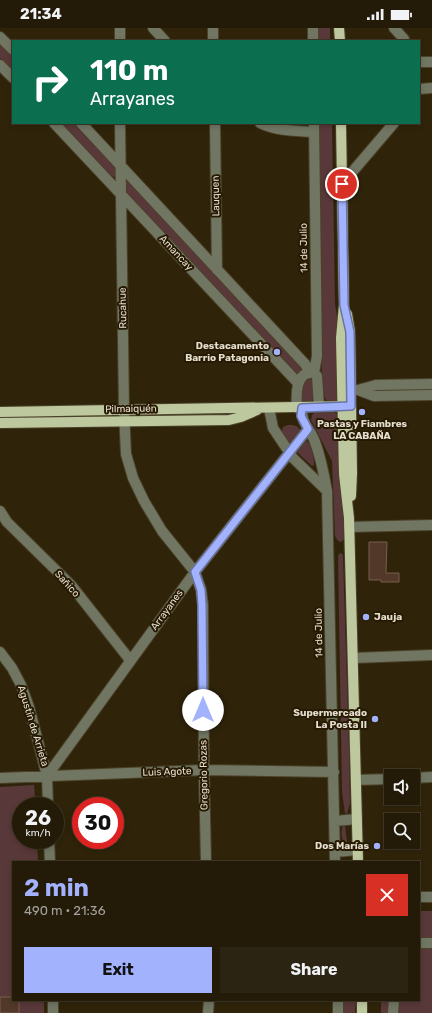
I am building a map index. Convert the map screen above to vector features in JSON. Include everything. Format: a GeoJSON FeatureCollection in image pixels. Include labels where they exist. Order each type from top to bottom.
{"type":"FeatureCollection","features":[{"type":"Feature","properties":{"kind":"main road"},"geometry":{"type":"LineString","coordinates":[[339,28],[340,40]]}},
{"type":"Feature","properties":{"kind":"main road"},"geometry":{"type":"LineString","coordinates":[[341,124],[344,305],[350,332],[351,390],[347,406],[352,480],[349,522],[358,861]]}},
{"type":"Feature","properties":{"kind":"main road","name":"Pilmaiquén"},"geometry":{"type":"LineString","coordinates":[[0,412],[264,409],[347,406]]}},
{"type":"Feature","properties":{"kind":"main road","name":"Pilmaiquén"},"geometry":{"type":"LineString","coordinates":[[0,423],[229,420],[264,409]]}},
{"type":"Feature","properties":{"kind":"main road"},"geometry":{"type":"LineString","coordinates":[[362,1001],[362,1013]]}},
{"type":"Feature","properties":{"kind":"street"},"geometry":{"type":"LineString","coordinates":[[120,28],[120,40]]}},
{"type":"Feature","properties":{"kind":"street"},"geometry":{"type":"LineString","coordinates":[[153,28],[164,40]]}},
{"type":"Feature","properties":{"kind":"street"},"geometry":{"type":"LineString","coordinates":[[213,28],[213,40]]}},
{"type":"Feature","properties":{"kind":"street"},"geometry":{"type":"LineString","coordinates":[[313,28],[313,40]]}},
{"type":"Feature","properties":{"kind":"street"},"geometry":{"type":"LineString","coordinates":[[394,28],[404,40]]}},
{"type":"Feature","properties":{"kind":"street"},"geometry":{"type":"LineString","coordinates":[[0,37],[12,49]]}},
{"type":"Feature","properties":{"kind":"street"},"geometry":{"type":"LineString","coordinates":[[420,62],[432,62]]}},
{"type":"Feature","properties":{"kind":"street"},"geometry":{"type":"LineString","coordinates":[[0,64],[12,77]]}},
{"type":"Feature","properties":{"kind":"street"},"geometry":{"type":"LineString","coordinates":[[420,89],[432,88]]}},
{"type":"Feature","properties":{"kind":"street","name":"Amancay"},"geometry":{"type":"LineString","coordinates":[[55,124],[298,383]]}},
{"type":"Feature","properties":{"kind":"street","name":"Amancay"},"geometry":{"type":"LineString","coordinates":[[82,124],[312,372]]}},
{"type":"Feature","properties":{"kind":"street","name":"Rucahue"},"geometry":{"type":"LineString","coordinates":[[120,124],[124,421]]}},
{"type":"Feature","properties":{"kind":"street","name":"Lauquen"},"geometry":{"type":"LineString","coordinates":[[215,124],[217,270]]}},
{"type":"Feature","properties":{"kind":"street"},"geometry":{"type":"LineString","coordinates":[[262,124],[295,131],[314,128]]}},
{"type":"Feature","properties":{"kind":"street"},"geometry":{"type":"LineString","coordinates":[[342,184],[393,124]]}},
{"type":"Feature","properties":{"kind":"street","name":"14 de Julio"},"geometry":{"type":"LineString","coordinates":[[312,372],[317,356],[314,128]]}},
{"type":"Feature","properties":{"kind":"street"},"geometry":{"type":"LineString","coordinates":[[298,383],[306,374],[312,372],[317,376],[319,407]]}},
{"type":"Feature","properties":{"kind":"street","name":"14 de Julio"},"geometry":{"type":"LineString","coordinates":[[298,383],[296,388],[301,416],[314,440],[322,463],[327,491],[335,857]]}},
{"type":"Feature","properties":{"kind":"street"},"geometry":{"type":"LineString","coordinates":[[351,390],[376,385],[432,384]]}},
{"type":"Feature","properties":{"kind":"street"},"geometry":{"type":"LineString","coordinates":[[351,390],[374,396],[432,395]]}},
{"type":"Feature","properties":{"kind":"street"},"geometry":{"type":"LineString","coordinates":[[264,409],[273,428],[293,458],[327,491]]}},
{"type":"Feature","properties":{"kind":"street","name":"Gregorio Rozas"},"geometry":{"type":"LineString","coordinates":[[124,421],[126,454],[133,478],[144,501],[162,531],[195,572],[201,590],[206,861]]}},
{"type":"Feature","properties":{"kind":"street","name":"Arrayanes"},"geometry":{"type":"LineString","coordinates":[[47,776],[195,572],[308,429]]}},
{"type":"Feature","properties":{"kind":"street","name":"Sañico"},"geometry":{"type":"LineString","coordinates":[[0,511],[7,522],[71,585],[130,660]]}},
{"type":"Feature","properties":{"kind":"street"},"geometry":{"type":"LineString","coordinates":[[349,522],[432,525]]}},
{"type":"Feature","properties":{"kind":"street","name":"Agustín de Arrieta"},"geometry":{"type":"LineString","coordinates":[[0,652],[12,668],[21,685],[29,708],[47,776],[48,797]]}},
{"type":"Feature","properties":{"kind":"street"},"geometry":{"type":"LineString","coordinates":[[353,658],[432,655]]}},
{"type":"Feature","properties":{"kind":"street","name":"Luis Agote"},"geometry":{"type":"LineString","coordinates":[[0,778],[204,770],[334,772]]}},
{"type":"Feature","properties":{"kind":"street"},"geometry":{"type":"LineString","coordinates":[[420,778],[432,777]]}},
{"type":"Feature","properties":{"kind":"street"},"geometry":{"type":"LineString","coordinates":[[356,780],[384,779]]}},
{"type":"Feature","properties":{"kind":"street"},"geometry":{"type":"LineString","coordinates":[[335,821],[357,819]]}},
{"type":"Feature","properties":{"kind":"street"},"geometry":{"type":"LineString","coordinates":[[49,849],[50,861]]}},
{"type":"Feature","properties":{"kind":"street"},"geometry":{"type":"LineString","coordinates":[[335,857],[358,850]]}},
{"type":"Feature","properties":{"kind":"street"},"geometry":{"type":"LineString","coordinates":[[420,897],[432,897]]}},
{"type":"Feature","properties":{"kind":"street"},"geometry":{"type":"LineString","coordinates":[[420,943],[432,943]]}},
{"type":"Feature","properties":{"kind":"street"},"geometry":{"type":"LineString","coordinates":[[53,1013],[54,1001]]}},
{"type":"Feature","properties":{"kind":"street"},"geometry":{"type":"LineString","coordinates":[[208,1013],[209,1001]]}},
{"type":"Feature","properties":{"kind":"street"},"geometry":{"type":"LineString","coordinates":[[338,1001],[338,1013]]}},
{"type":"Feature","properties":{"kind":"street"},"geometry":{"type":"LineString","coordinates":[[393,1013],[394,1001]]}},
{"type":"Feature","properties":{"kind":"shaded area"},"geometry":{"type":"Polygon","coordinates":[[[318,28],[330,28],[330,40],[318,40],[318,28]]]}},
{"type":"Feature","properties":{"kind":"shaded area"},"geometry":{"type":"Polygon","coordinates":[[[0,43],[12,56],[12,71],[0,58],[0,43]]]}},
{"type":"Feature","properties":{"kind":"shaded area"},"geometry":{"type":"Polygon","coordinates":[[[61,124],[76,124],[117,168],[118,175],[115,177],[109,176],[61,124]]]}},
{"type":"Feature","properties":{"kind":"shaded area"},"geometry":{"type":"Polygon","coordinates":[[[319,124],[332,124],[335,304],[340,336],[338,401],[335,402],[326,400],[322,390],[319,124]]]}},
{"type":"Feature","properties":{"kind":"shaded area"},"geometry":{"type":"Polygon","coordinates":[[[129,181],[303,368],[302,373],[297,376],[123,190],[124,182],[129,181]]]}},
{"type":"Feature","properties":{"kind":"shaded area"},"geometry":{"type":"Polygon","coordinates":[[[305,379],[313,379],[314,397],[311,402],[304,403],[300,398],[300,386],[305,379]]]}},
{"type":"Feature","properties":{"kind":"shaded area"},"geometry":{"type":"Polygon","coordinates":[[[232,412],[234,414],[231,416],[140,417],[137,415],[141,413],[232,412]]]}},
{"type":"Feature","properties":{"kind":"shaded area"},"geometry":{"type":"Polygon","coordinates":[[[315,412],[334,412],[340,417],[341,421],[344,539],[341,542],[338,541],[335,536],[332,461],[311,420],[312,415],[315,412]]]}},
{"type":"Feature","properties":{"kind":"shaded area"},"geometry":{"type":"Polygon","coordinates":[[[0,415],[110,415],[108,417],[0,419],[0,415]]]}},
{"type":"Feature","properties":{"kind":"shaded area"},"geometry":{"type":"Polygon","coordinates":[[[288,425],[295,426],[301,431],[290,444],[281,435],[283,427],[288,425]]]}},
{"type":"Feature","properties":{"kind":"shaded area"},"geometry":{"type":"Polygon","coordinates":[[[307,441],[313,452],[314,465],[312,466],[297,452],[297,448],[307,441]]]}},
{"type":"Feature","properties":{"kind":"shaded area"},"geometry":{"type":"Polygon","coordinates":[[[341,553],[343,555],[349,748],[350,803],[347,814],[345,813],[342,792],[338,556],[341,553]]]}},
{"type":"Feature","properties":{"kind":"shaded area"},"geometry":{"type":"Polygon","coordinates":[[[34,785],[35,797],[12,797],[12,849],[37,849],[38,861],[12,861],[12,1001],[44,1001],[44,1013],[0,1013],[0,787],[34,785]]]}},
{"type":"Feature","properties":{"kind":"shaded area"},"geometry":{"type":"Polygon","coordinates":[[[343,825],[345,825],[346,844],[344,843],[342,836],[343,825]]]}},
{"type":"Feature","properties":{"kind":"shaded area"},"geometry":{"type":"Polygon","coordinates":[[[420,911],[432,911],[432,1013],[381,1013],[381,1001],[420,1001],[420,911]]]}},
{"type":"Feature","properties":{"kind":"shaded area"},"geometry":{"type":"Polygon","coordinates":[[[344,1001],[356,1001],[355,1013],[344,1013],[344,1001]]]}},
{"type":"Feature","properties":{"kind":"building"},"geometry":{"type":"Polygon","coordinates":[[[369,542],[387,542],[386,573],[399,573],[399,582],[369,580],[369,542]]]}},
{"type":"Feature","properties":{"kind":"building"},"geometry":{"type":"Polygon","coordinates":[[[0,997],[12,997],[12,1001],[19,1001],[19,1013],[0,1013],[0,997]]]}},
{"type":"Feature","properties":{"kind":"place","name":"Destacamento Barrio Patagonia"},"geometry":{"type":"Point","coordinates":[277,352]}},
{"type":"Feature","properties":{"kind":"place","name":"Pastas y Fiambres LA CABAÑA"},"geometry":{"type":"Point","coordinates":[362,412]}},
{"type":"Feature","properties":{"kind":"place","name":"Jauja"},"geometry":{"type":"Point","coordinates":[366,617]}},
{"type":"Feature","properties":{"kind":"place","name":"Supermercado La Posta II"},"geometry":{"type":"Point","coordinates":[375,719]}},
{"type":"Feature","properties":{"kind":"place","name":"Dos Marías"},"geometry":{"type":"Point","coordinates":[377,846]}},
{"type":"Feature","properties":{"kind":"route"},"geometry":{"type":"LineString","coordinates":[[203,710],[202,605],[201,590],[195,572],[308,429],[301,416],[302,408],[351,406],[350,332],[344,305],[342,184]]}}]}
